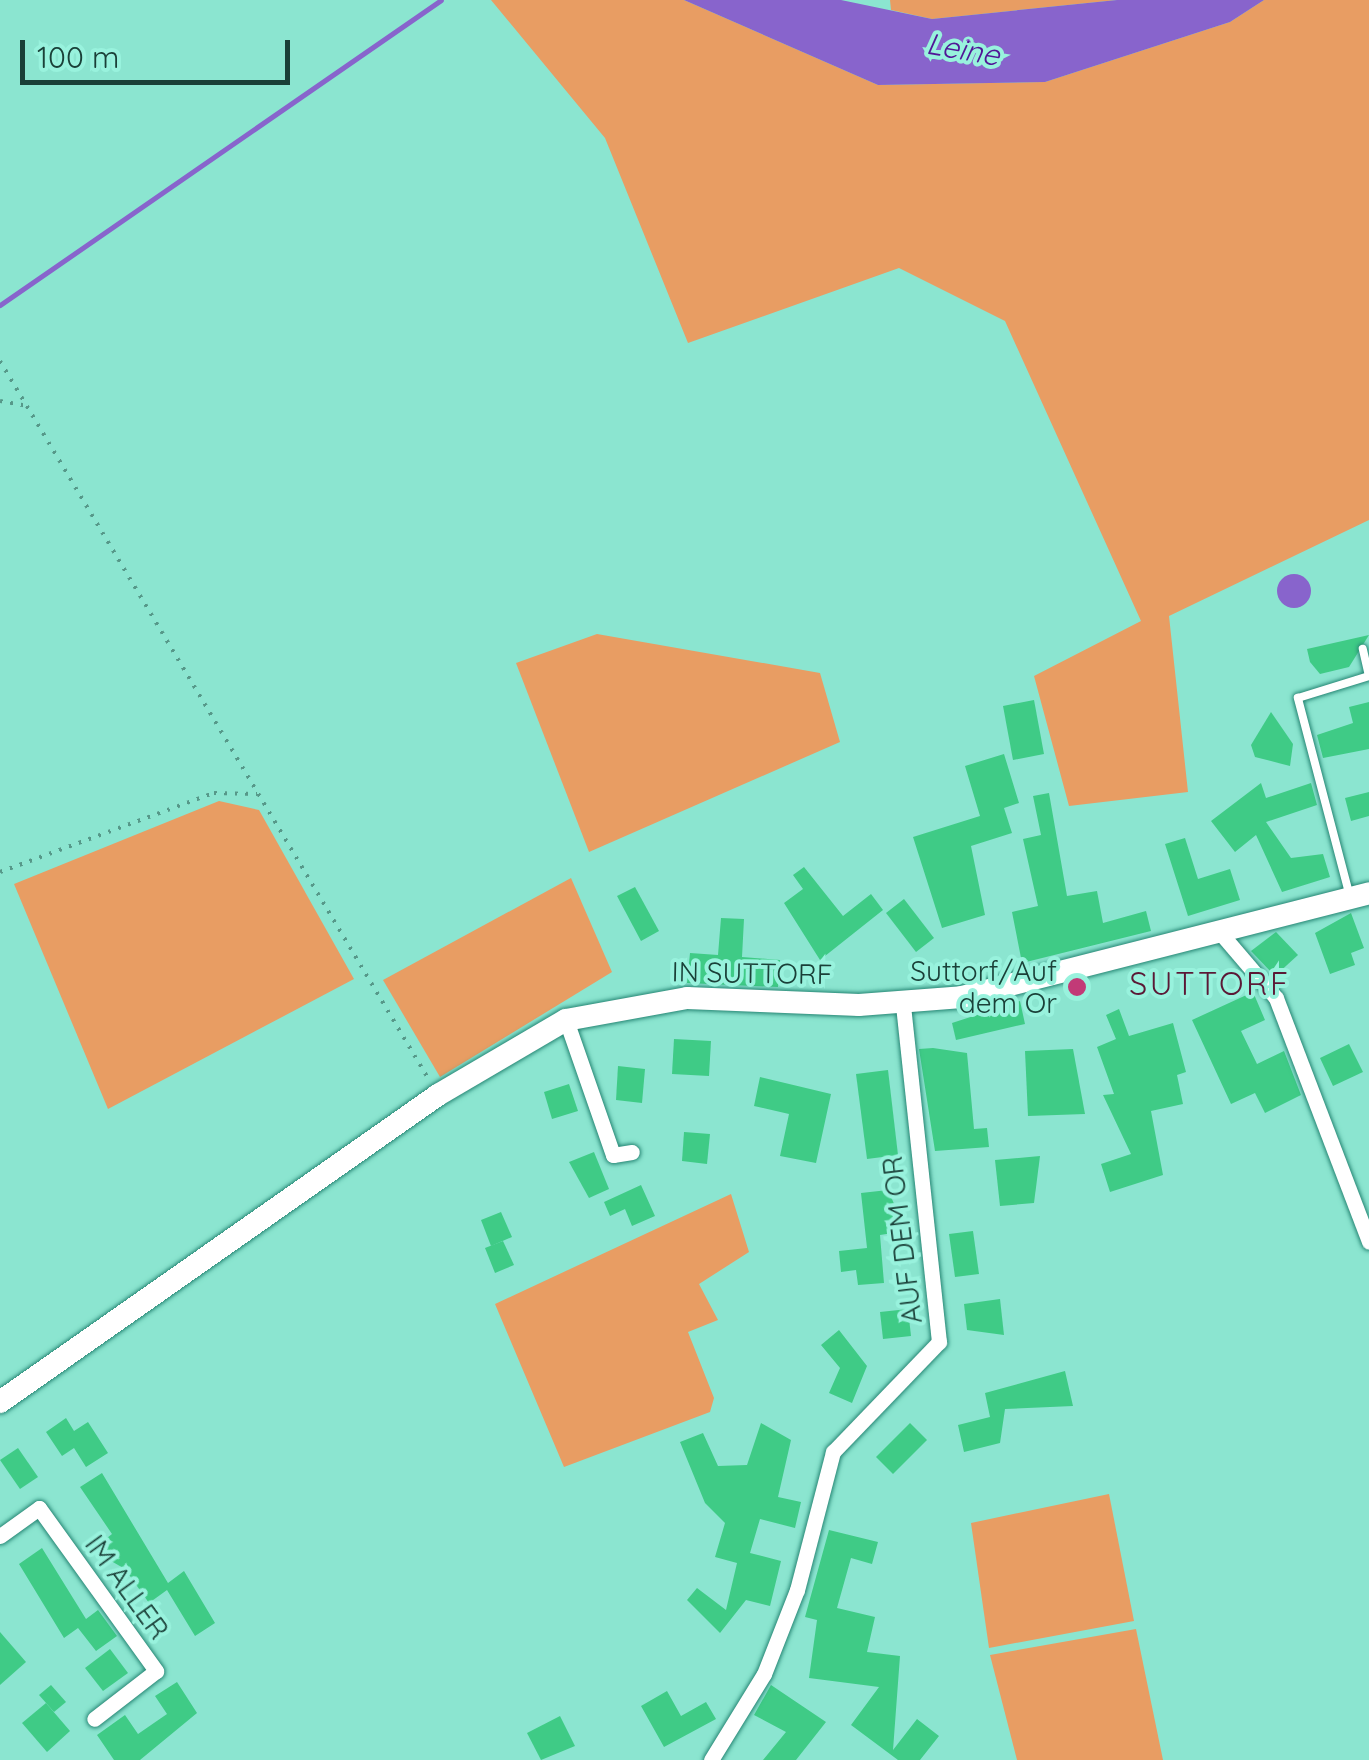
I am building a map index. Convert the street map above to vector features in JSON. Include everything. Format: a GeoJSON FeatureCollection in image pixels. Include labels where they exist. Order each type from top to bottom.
{"type":"FeatureCollection","features":[{"type":"Feature","properties":{"kind":"main road","name":"IN SUTTORF"},"geometry":{"type":"LineString","coordinates":[[0,1402],[438,1095],[566,1020],[687,998],[902,1003],[1009,988],[1360,895]]}},
{"type":"Feature","properties":{"kind":"street"},"geometry":{"type":"LineString","coordinates":[[1218,930],[1276,998],[1369,1242]]}},
{"type":"Feature","properties":{"kind":"street","name":"AUF DEM OR"},"geometry":{"type":"LineString","coordinates":[[711,1760],[764,1674],[797,1590],[833,1452],[939,1342],[902,1003]]}},
{"type":"Feature","properties":{"kind":"street"},"geometry":{"type":"LineString","coordinates":[[566,1020],[613,1154],[632,1152]]}},
{"type":"Feature","properties":{"kind":"street","name":"IM ALLER"},"geometry":{"type":"LineString","coordinates":[[0,1536],[39,1508],[156,1671],[94,1719]]}},
{"type":"Feature","properties":{"kind":"lane"},"geometry":{"type":"LineString","coordinates":[[1360,895],[1298,698],[1369,676],[1363,649]]}},
{"type":"Feature","properties":{"kind":"path"},"geometry":{"type":"LineString","coordinates":[[0,361],[438,1095]]}},
{"type":"Feature","properties":{"kind":"path"},"geometry":{"type":"LineString","coordinates":[[0,401],[26,406]]}},
{"type":"Feature","properties":{"kind":"path"},"geometry":{"type":"LineString","coordinates":[[0,872],[214,793],[257,794]]}},
{"type":"Feature","properties":{"kind":"shaded area"},"geometry":{"type":"Polygon","coordinates":[[[491,0],[684,0],[878,85],[1045,82],[1230,22],[1264,0],[1369,0],[1369,520],[1169,616],[1188,792],[1069,806],[1034,676],[1141,621],[1005,321],[899,268],[688,343],[605,138],[491,0]]]}},
{"type":"Feature","properties":{"kind":"shaded area"},"geometry":{"type":"Polygon","coordinates":[[[890,0],[1117,0],[932,19],[891,10],[890,0]]]}},
{"type":"Feature","properties":{"kind":"shaded area"},"geometry":{"type":"Polygon","coordinates":[[[597,634],[820,673],[840,742],[589,852],[516,663],[597,634]]]}},
{"type":"Feature","properties":{"kind":"shaded area"},"geometry":{"type":"Polygon","coordinates":[[[219,801],[259,810],[354,979],[108,1109],[14,884],[219,801]]]}},
{"type":"Feature","properties":{"kind":"shaded area"},"geometry":{"type":"Polygon","coordinates":[[[571,878],[612,972],[440,1077],[383,980],[571,878]]]}},
{"type":"Feature","properties":{"kind":"shaded area"},"geometry":{"type":"Polygon","coordinates":[[[731,1194],[749,1252],[699,1284],[718,1320],[688,1332],[714,1398],[710,1412],[564,1467],[495,1304],[731,1194]]]}},
{"type":"Feature","properties":{"kind":"shaded area"},"geometry":{"type":"Polygon","coordinates":[[[1109,1494],[1134,1621],[989,1648],[971,1523],[1109,1494]]]}},
{"type":"Feature","properties":{"kind":"shaded area"},"geometry":{"type":"Polygon","coordinates":[[[1136,1629],[1163,1760],[1017,1760],[990,1655],[1136,1629]]]}},
{"type":"Feature","properties":{"kind":"water","name":"Leine"},"geometry":{"type":"Polygon","coordinates":[[[684,0],[841,0],[932,19],[1117,0],[1264,0],[1230,22],[1045,82],[878,85],[684,0]]]}},
{"type":"Feature","properties":{"kind":"water"},"geometry":{"type":"Polygon","coordinates":[[[1294,574],[1306,579],[1311,591],[1306,603],[1294,608],[1282,603],[1277,591],[1282,579],[1294,574]]]}},
{"type":"Feature","properties":{"kind":"building"},"geometry":{"type":"Polygon","coordinates":[[[1369,635],[1349,667],[1320,674],[1310,662],[1307,649],[1369,635]]]}},
{"type":"Feature","properties":{"kind":"building"},"geometry":{"type":"Polygon","coordinates":[[[1034,700],[1044,754],[1013,760],[1003,706],[1034,700]]]}},
{"type":"Feature","properties":{"kind":"building"},"geometry":{"type":"Polygon","coordinates":[[[1369,702],[1369,749],[1323,758],[1317,735],[1353,723],[1349,707],[1369,702]]]}},
{"type":"Feature","properties":{"kind":"building"},"geometry":{"type":"Polygon","coordinates":[[[1271,712],[1293,744],[1290,766],[1255,757],[1251,745],[1271,712]]]}},
{"type":"Feature","properties":{"kind":"building"},"geometry":{"type":"Polygon","coordinates":[[[1004,754],[1019,803],[1004,808],[1012,833],[971,846],[985,915],[942,928],[913,837],[980,816],[965,766],[1004,754]]]}},
{"type":"Feature","properties":{"kind":"building"},"geometry":{"type":"Polygon","coordinates":[[[1261,783],[1266,798],[1311,783],[1317,805],[1266,822],[1291,858],[1323,854],[1330,877],[1282,892],[1256,835],[1235,852],[1211,821],[1261,783]]]}},
{"type":"Feature","properties":{"kind":"building"},"geometry":{"type":"Polygon","coordinates":[[[1369,792],[1369,816],[1351,821],[1345,798],[1369,792]]]}},
{"type":"Feature","properties":{"kind":"building"},"geometry":{"type":"Polygon","coordinates":[[[1049,793],[1067,896],[1097,891],[1103,923],[1146,911],[1151,931],[1022,963],[1012,912],[1038,906],[1023,839],[1041,835],[1033,796],[1049,793]]]}},
{"type":"Feature","properties":{"kind":"building"},"geometry":{"type":"Polygon","coordinates":[[[1185,838],[1198,879],[1230,869],[1240,900],[1188,916],[1165,844],[1185,838]]]}},
{"type":"Feature","properties":{"kind":"building"},"geometry":{"type":"Polygon","coordinates":[[[804,867],[843,916],[871,894],[883,910],[820,960],[784,903],[803,889],[793,875],[804,867]]]}},
{"type":"Feature","properties":{"kind":"building"},"geometry":{"type":"Polygon","coordinates":[[[635,887],[659,931],[641,941],[617,896],[635,887]]]}},
{"type":"Feature","properties":{"kind":"building"},"geometry":{"type":"Polygon","coordinates":[[[904,899],[934,938],[916,952],[886,913],[904,899]]]}},
{"type":"Feature","properties":{"kind":"building"},"geometry":{"type":"Polygon","coordinates":[[[1351,913],[1364,948],[1351,953],[1355,965],[1330,974],[1315,933],[1351,913]]]}},
{"type":"Feature","properties":{"kind":"building"},"geometry":{"type":"Polygon","coordinates":[[[721,918],[744,919],[742,957],[780,960],[778,987],[687,983],[690,953],[718,955],[721,918]]]}},
{"type":"Feature","properties":{"kind":"building"},"geometry":{"type":"Polygon","coordinates":[[[1276,932],[1298,955],[1275,976],[1251,951],[1276,932]]]}},
{"type":"Feature","properties":{"kind":"building"},"geometry":{"type":"Polygon","coordinates":[[[1253,992],[1265,1020],[1241,1031],[1257,1064],[1284,1051],[1301,1095],[1265,1113],[1255,1093],[1231,1104],[1192,1020],[1253,992]]]}},
{"type":"Feature","properties":{"kind":"building"},"geometry":{"type":"Polygon","coordinates":[[[1020,1001],[1025,1024],[956,1040],[952,1023],[1020,1001]]]}},
{"type":"Feature","properties":{"kind":"building"},"geometry":{"type":"Polygon","coordinates":[[[1119,1009],[1129,1036],[1173,1023],[1186,1072],[1177,1075],[1183,1104],[1151,1111],[1163,1175],[1110,1192],[1101,1164],[1131,1154],[1103,1095],[1114,1094],[1097,1047],[1116,1039],[1106,1015],[1119,1009]]]}},
{"type":"Feature","properties":{"kind":"building"},"geometry":{"type":"Polygon","coordinates":[[[674,1039],[711,1041],[709,1076],[672,1074],[674,1039]]]}},
{"type":"Feature","properties":{"kind":"building"},"geometry":{"type":"Polygon","coordinates":[[[1349,1044],[1363,1072],[1333,1086],[1320,1058],[1349,1044]]]}},
{"type":"Feature","properties":{"kind":"building"},"geometry":{"type":"Polygon","coordinates":[[[919,1049],[967,1053],[974,1129],[987,1128],[989,1147],[935,1151],[919,1049]]]}},
{"type":"Feature","properties":{"kind":"building"},"geometry":{"type":"Polygon","coordinates":[[[1073,1049],[1085,1114],[1028,1116],[1025,1051],[1073,1049]]]}},
{"type":"Feature","properties":{"kind":"building"},"geometry":{"type":"Polygon","coordinates":[[[618,1066],[645,1069],[642,1103],[616,1100],[618,1066]]]}},
{"type":"Feature","properties":{"kind":"building"},"geometry":{"type":"Polygon","coordinates":[[[888,1070],[898,1155],[867,1159],[856,1074],[888,1070]]]}},
{"type":"Feature","properties":{"kind":"building"},"geometry":{"type":"Polygon","coordinates":[[[760,1077],[831,1094],[816,1163],[780,1156],[789,1114],[754,1106],[760,1077]]]}},
{"type":"Feature","properties":{"kind":"building"},"geometry":{"type":"Polygon","coordinates":[[[569,1084],[578,1111],[552,1119],[544,1092],[569,1084]]]}},
{"type":"Feature","properties":{"kind":"building"},"geometry":{"type":"Polygon","coordinates":[[[684,1132],[710,1134],[707,1164],[682,1161],[684,1132]]]}},
{"type":"Feature","properties":{"kind":"building"},"geometry":{"type":"Polygon","coordinates":[[[594,1152],[609,1189],[589,1198],[569,1162],[594,1152]]]}},
{"type":"Feature","properties":{"kind":"building"},"geometry":{"type":"Polygon","coordinates":[[[1040,1156],[1034,1203],[1000,1206],[995,1160],[1040,1156]]]}},
{"type":"Feature","properties":{"kind":"building"},"geometry":{"type":"Polygon","coordinates":[[[641,1185],[655,1216],[632,1226],[625,1209],[610,1216],[604,1202],[641,1185]]]}},
{"type":"Feature","properties":{"kind":"building"},"geometry":{"type":"Polygon","coordinates":[[[888,1190],[906,1231],[880,1235],[884,1283],[858,1285],[856,1270],[841,1272],[839,1251],[867,1248],[861,1193],[888,1190]]]}},
{"type":"Feature","properties":{"kind":"building"},"geometry":{"type":"Polygon","coordinates":[[[501,1212],[512,1237],[491,1246],[481,1220],[501,1212]]]}},
{"type":"Feature","properties":{"kind":"building"},"geometry":{"type":"Polygon","coordinates":[[[973,1231],[979,1274],[955,1277],[949,1234],[973,1231]]]}},
{"type":"Feature","properties":{"kind":"building"},"geometry":{"type":"Polygon","coordinates":[[[503,1241],[514,1265],[495,1273],[485,1248],[503,1241]]]}},
{"type":"Feature","properties":{"kind":"building"},"geometry":{"type":"Polygon","coordinates":[[[1000,1299],[1004,1335],[967,1330],[964,1304],[1000,1299]]]}},
{"type":"Feature","properties":{"kind":"building"},"geometry":{"type":"Polygon","coordinates":[[[908,1309],[911,1336],[883,1339],[880,1312],[908,1309]]]}},
{"type":"Feature","properties":{"kind":"building"},"geometry":{"type":"Polygon","coordinates":[[[839,1330],[867,1366],[852,1403],[829,1393],[840,1368],[821,1345],[839,1330]]]}},
{"type":"Feature","properties":{"kind":"building"},"geometry":{"type":"Polygon","coordinates":[[[1065,1371],[1073,1406],[1005,1409],[1000,1443],[964,1452],[958,1425],[990,1417],[985,1393],[1065,1371]]]}},
{"type":"Feature","properties":{"kind":"building"},"geometry":{"type":"Polygon","coordinates":[[[66,1418],[74,1431],[88,1422],[108,1453],[86,1467],[74,1448],[62,1456],[46,1432],[66,1418]]]}},
{"type":"Feature","properties":{"kind":"building"},"geometry":{"type":"Polygon","coordinates":[[[761,1423],[791,1440],[778,1497],[801,1502],[795,1528],[760,1519],[750,1553],[781,1561],[770,1606],[746,1600],[720,1633],[687,1600],[697,1588],[726,1610],[737,1563],[715,1557],[725,1523],[705,1503],[680,1442],[703,1433],[718,1466],[747,1465],[761,1423]]]}},
{"type":"Feature","properties":{"kind":"building"},"geometry":{"type":"Polygon","coordinates":[[[910,1423],[927,1440],[893,1474],[876,1457],[910,1423]]]}},
{"type":"Feature","properties":{"kind":"building"},"geometry":{"type":"Polygon","coordinates":[[[18,1448],[38,1477],[20,1489],[0,1460],[18,1448]]]}},
{"type":"Feature","properties":{"kind":"building"},"geometry":{"type":"Polygon","coordinates":[[[102,1473],[168,1583],[184,1571],[215,1623],[195,1636],[167,1590],[149,1603],[125,1569],[92,1550],[112,1534],[80,1487],[102,1473]]]}},
{"type":"Feature","properties":{"kind":"building"},"geometry":{"type":"Polygon","coordinates":[[[829,1530],[878,1542],[872,1564],[851,1558],[837,1608],[875,1617],[867,1652],[900,1656],[893,1750],[917,1719],[939,1736],[920,1760],[898,1760],[851,1725],[879,1687],[809,1678],[817,1620],[805,1617],[829,1530]]]}},
{"type":"Feature","properties":{"kind":"building"},"geometry":{"type":"Polygon","coordinates":[[[42,1548],[86,1619],[98,1610],[117,1636],[96,1651],[78,1628],[64,1638],[19,1564],[42,1548]]]}},
{"type":"Feature","properties":{"kind":"building"},"geometry":{"type":"Polygon","coordinates":[[[0,1632],[26,1662],[0,1685],[0,1632]]]}},
{"type":"Feature","properties":{"kind":"building"},"geometry":{"type":"Polygon","coordinates":[[[110,1649],[128,1673],[103,1691],[85,1668],[110,1649]]]}},
{"type":"Feature","properties":{"kind":"building"},"geometry":{"type":"Polygon","coordinates":[[[177,1682],[197,1713],[140,1760],[114,1760],[97,1735],[125,1715],[138,1734],[167,1714],[155,1696],[177,1682]]]}},
{"type":"Feature","properties":{"kind":"building"},"geometry":{"type":"Polygon","coordinates":[[[51,1685],[66,1702],[54,1712],[39,1695],[51,1685]]]}},
{"type":"Feature","properties":{"kind":"building"},"geometry":{"type":"Polygon","coordinates":[[[771,1685],[826,1722],[796,1760],[763,1760],[786,1732],[754,1715],[771,1685]]]}},
{"type":"Feature","properties":{"kind":"building"},"geometry":{"type":"Polygon","coordinates":[[[667,1691],[681,1716],[706,1702],[716,1719],[664,1747],[641,1706],[667,1691]]]}},
{"type":"Feature","properties":{"kind":"building"},"geometry":{"type":"Polygon","coordinates":[[[46,1703],[70,1731],[47,1752],[22,1723],[46,1703]]]}},
{"type":"Feature","properties":{"kind":"building"},"geometry":{"type":"Polygon","coordinates":[[[560,1716],[575,1746],[541,1760],[527,1733],[560,1716]]]}},
{"type":"Feature","properties":{"kind":"waterway"},"geometry":{"type":"LineString","coordinates":[[0,305],[441,0]]}},
{"type":"Feature","properties":{"kind":"place","name":"Suttorf/Auf dem Or"},"geometry":{"type":"Point","coordinates":[1077,987]}},
{"type":"Feature","properties":{"kind":"district","name":"SUTTORF"},"geometry":{"type":"Point","coordinates":[1210,983]}}]}
